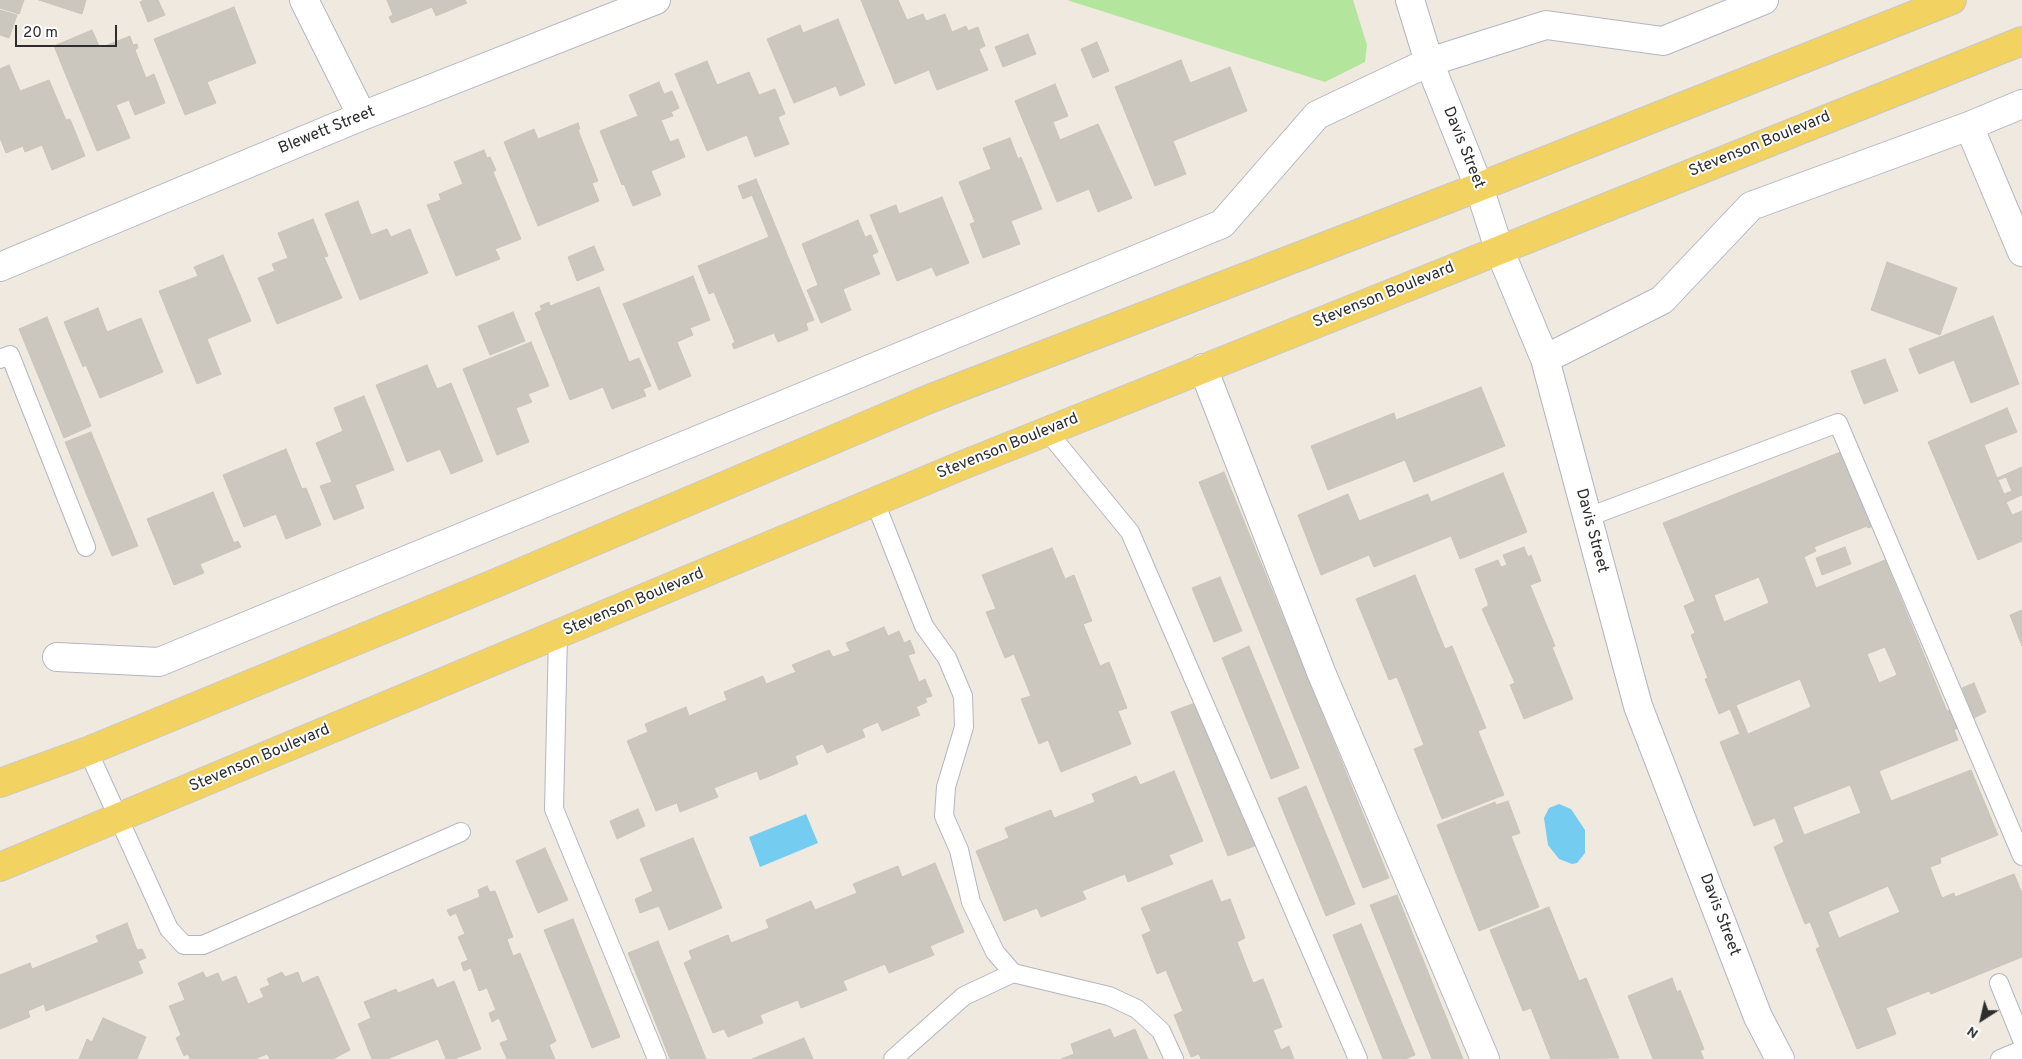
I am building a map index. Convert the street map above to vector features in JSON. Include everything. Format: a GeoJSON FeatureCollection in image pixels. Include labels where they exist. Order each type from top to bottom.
{"type":"FeatureCollection","features":[{"type":"Feature","properties":{"kind":"main road"},"geometry":{"type":"LineString","coordinates":[[0,783],[88,751],[496,583],[929,399],[1479,187],[1952,0]]}},
{"type":"Feature","properties":{"kind":"main road","name":"Stevenson Boulevard"},"geometry":{"type":"LineString","coordinates":[[0,867],[1047,431],[2022,41]]}},
{"type":"Feature","properties":{"kind":"street"},"geometry":{"type":"LineString","coordinates":[[304,0],[362,116]]}},
{"type":"Feature","properties":{"kind":"street","name":"Blewett Street"},"geometry":{"type":"LineString","coordinates":[[0,267],[362,116],[656,0]]}},
{"type":"Feature","properties":{"kind":"street","name":"Davis Street"},"geometry":{"type":"LineString","coordinates":[[1410,0],[1429,62],[1479,187],[1499,249],[1545,359],[1638,706],[1758,1017],[1780,1059]]}},
{"type":"Feature","properties":{"kind":"street"},"geometry":{"type":"LineString","coordinates":[[57,657],[159,662],[1222,224],[1316,115],[1429,62],[1546,25],[1663,41],[1764,0]]}},
{"type":"Feature","properties":{"kind":"street"},"geometry":{"type":"LineString","coordinates":[[1545,359],[1662,300],[1751,206],[1969,126],[2022,104]]}},
{"type":"Feature","properties":{"kind":"street"},"geometry":{"type":"LineString","coordinates":[[1969,126],[2022,252]]}},
{"type":"Feature","properties":{"kind":"street"},"geometry":{"type":"LineString","coordinates":[[1203,368],[1321,672],[1485,1059]]}},
{"type":"Feature","properties":{"kind":"lane"},"geometry":{"type":"LineString","coordinates":[[0,359],[10,355],[86,547]]}},
{"type":"Feature","properties":{"kind":"lane"},"geometry":{"type":"LineString","coordinates":[[1588,517],[1838,423],[2022,856]]}},
{"type":"Feature","properties":{"kind":"lane"},"geometry":{"type":"LineString","coordinates":[[1047,431],[1130,532],[1358,1059]]}},
{"type":"Feature","properties":{"kind":"lane"},"geometry":{"type":"LineString","coordinates":[[875,502],[924,626],[947,658],[963,696],[964,727],[946,787],[944,816],[959,850],[971,902],[995,952],[1013,973],[1108,996],[1137,1009],[1161,1031],[1174,1059]]}},
{"type":"Feature","properties":{"kind":"lane"},"geometry":{"type":"LineString","coordinates":[[558,635],[554,809],[657,1059]]}},
{"type":"Feature","properties":{"kind":"lane"},"geometry":{"type":"LineString","coordinates":[[88,751],[169,929],[184,945],[203,945],[462,832]]}},
{"type":"Feature","properties":{"kind":"lane"},"geometry":{"type":"LineString","coordinates":[[893,1059],[964,996],[1013,973]]}},
{"type":"Feature","properties":{"kind":"lane"},"geometry":{"type":"LineString","coordinates":[[1999,983],[2022,1040]]}},
{"type":"Feature","properties":{"kind":"lane"},"geometry":{"type":"LineString","coordinates":[[2000,1059],[2022,1050]]}},
{"type":"Feature","properties":{"kind":"green space"},"geometry":{"type":"Polygon","coordinates":[[[1067,0],[1353,0],[1367,45],[1365,62],[1325,82],[1067,0]]]}},
{"type":"Feature","properties":{"kind":"water"},"geometry":{"type":"Polygon","coordinates":[[[1559,804],[1571,809],[1585,830],[1585,853],[1577,863],[1572,864],[1559,859],[1548,845],[1544,818],[1549,808],[1559,804]]]}},
{"type":"Feature","properties":{"kind":"water"},"geometry":{"type":"Polygon","coordinates":[[[806,814],[818,843],[760,867],[749,837],[806,814]]]}},
{"type":"Feature","properties":{"kind":"building"},"geometry":{"type":"Polygon","coordinates":[[[0,0],[24,0],[19,14],[0,8],[0,0]]]}},
{"type":"Feature","properties":{"kind":"building"},"geometry":{"type":"Polygon","coordinates":[[[39,0],[86,0],[82,14],[39,0]]]}},
{"type":"Feature","properties":{"kind":"building"},"geometry":{"type":"Polygon","coordinates":[[[144,0],[158,0],[165,15],[148,22],[140,2],[144,0]]]}},
{"type":"Feature","properties":{"kind":"building"},"geometry":{"type":"Polygon","coordinates":[[[387,0],[465,0],[467,3],[436,16],[432,7],[392,23],[389,17],[393,15],[387,0]]]}},
{"type":"Feature","properties":{"kind":"building"},"geometry":{"type":"Polygon","coordinates":[[[861,0],[898,0],[907,20],[923,14],[926,21],[945,14],[952,32],[966,26],[968,31],[978,27],[985,46],[979,49],[988,70],[937,90],[929,70],[895,84],[861,0]]]}},
{"type":"Feature","properties":{"kind":"building"},"geometry":{"type":"Polygon","coordinates":[[[234,7],[256,63],[207,82],[216,103],[185,115],[154,39],[234,7]]]}},
{"type":"Feature","properties":{"kind":"building"},"geometry":{"type":"Polygon","coordinates":[[[0,10],[17,15],[9,38],[0,35],[0,10]]]}},
{"type":"Feature","properties":{"kind":"building"},"geometry":{"type":"Polygon","coordinates":[[[838,19],[865,85],[840,96],[836,86],[794,103],[767,39],[800,25],[803,33],[838,19]]]}},
{"type":"Feature","properties":{"kind":"building"},"geometry":{"type":"Polygon","coordinates":[[[92,30],[100,48],[130,36],[133,45],[137,44],[138,48],[135,50],[146,78],[154,74],[165,103],[135,115],[129,100],[116,105],[130,138],[97,151],[54,46],[92,30]]]}},
{"type":"Feature","properties":{"kind":"building"},"geometry":{"type":"Polygon","coordinates":[[[1028,34],[1036,54],[1003,67],[995,47],[1028,34]]]}},
{"type":"Feature","properties":{"kind":"building"},"geometry":{"type":"Polygon","coordinates":[[[1097,42],[1109,71],[1093,78],[1081,49],[1097,42]]]}},
{"type":"Feature","properties":{"kind":"building"},"geometry":{"type":"Polygon","coordinates":[[[1181,60],[1190,83],[1230,67],[1247,111],[1173,141],[1186,174],[1155,186],[1115,87],[1181,60]]]}},
{"type":"Feature","properties":{"kind":"building"},"geometry":{"type":"Polygon","coordinates":[[[707,61],[717,85],[749,72],[759,95],[775,89],[785,114],[778,117],[789,144],[755,157],[747,135],[707,151],[675,74],[707,61]]]}},
{"type":"Feature","properties":{"kind":"building"},"geometry":{"type":"Polygon","coordinates":[[[9,65],[20,91],[49,80],[66,120],[70,119],[85,156],[52,170],[42,145],[25,152],[23,146],[6,153],[0,138],[0,69],[9,65]]]}},
{"type":"Feature","properties":{"kind":"building"},"geometry":{"type":"Polygon","coordinates":[[[659,82],[664,94],[672,91],[679,108],[671,112],[673,116],[661,120],[670,142],[678,139],[685,157],[651,171],[661,195],[633,206],[624,184],[622,185],[600,131],[638,116],[629,95],[659,82]]]}},
{"type":"Feature","properties":{"kind":"building"},"geometry":{"type":"Polygon","coordinates":[[[1055,84],[1068,116],[1053,122],[1060,140],[1098,124],[1132,198],[1098,212],[1089,189],[1057,202],[1015,101],[1055,84]]]}},
{"type":"Feature","properties":{"kind":"building"},"geometry":{"type":"Polygon","coordinates":[[[578,123],[580,129],[578,130],[598,181],[592,183],[599,201],[538,226],[504,142],[534,129],[538,139],[578,123]]]}},
{"type":"Feature","properties":{"kind":"building"},"geometry":{"type":"Polygon","coordinates":[[[1010,138],[1018,159],[1021,157],[1042,209],[1011,221],[1020,244],[983,258],[970,224],[975,222],[959,182],[991,169],[983,148],[1010,138]]]}},
{"type":"Feature","properties":{"kind":"building"},"geometry":{"type":"Polygon","coordinates":[[[484,150],[487,158],[490,157],[496,170],[493,172],[521,239],[495,249],[500,259],[456,276],[427,205],[441,200],[439,194],[463,184],[454,162],[484,150]]]}},
{"type":"Feature","properties":{"kind":"building"},"geometry":{"type":"Polygon","coordinates":[[[756,179],[814,320],[806,323],[808,330],[778,342],[774,333],[734,349],[732,344],[735,342],[714,292],[709,294],[698,266],[769,237],[752,195],[743,199],[738,186],[756,179]]]}},
{"type":"Feature","properties":{"kind":"building"},"geometry":{"type":"Polygon","coordinates":[[[942,197],[969,263],[936,276],[932,267],[897,281],[870,215],[896,205],[899,214],[942,197]]]}},
{"type":"Feature","properties":{"kind":"building"},"geometry":{"type":"Polygon","coordinates":[[[358,201],[371,235],[387,229],[391,237],[410,229],[428,273],[360,300],[325,214],[358,201]]]}},
{"type":"Feature","properties":{"kind":"building"},"geometry":{"type":"Polygon","coordinates":[[[313,219],[328,256],[324,257],[342,298],[277,324],[258,278],[275,271],[272,264],[288,258],[278,233],[313,219]]]}},
{"type":"Feature","properties":{"kind":"building"},"geometry":{"type":"Polygon","coordinates":[[[858,220],[865,237],[871,235],[878,252],[872,255],[880,274],[843,289],[851,310],[821,323],[807,290],[818,285],[802,244],[858,220]]]}},
{"type":"Feature","properties":{"kind":"building"},"geometry":{"type":"Polygon","coordinates":[[[594,246],[604,270],[577,281],[568,257],[594,246]]]}},
{"type":"Feature","properties":{"kind":"building"},"geometry":{"type":"Polygon","coordinates":[[[223,255],[251,321],[207,339],[221,374],[197,384],[159,291],[198,276],[194,267],[223,255]]]}},
{"type":"Feature","properties":{"kind":"building"},"geometry":{"type":"Polygon","coordinates":[[[1887,262],[1957,288],[1940,335],[1871,310],[1887,262]]]}},
{"type":"Feature","properties":{"kind":"building"},"geometry":{"type":"Polygon","coordinates":[[[693,276],[710,320],[690,328],[693,335],[677,342],[691,376],[659,390],[623,304],[693,276]]]}},
{"type":"Feature","properties":{"kind":"building"},"geometry":{"type":"Polygon","coordinates":[[[599,287],[629,362],[639,358],[651,386],[643,389],[646,396],[612,409],[603,387],[570,400],[535,313],[542,310],[540,306],[549,302],[550,306],[599,287]]]}},
{"type":"Feature","properties":{"kind":"building"},"geometry":{"type":"Polygon","coordinates":[[[98,308],[107,332],[141,318],[163,372],[100,398],[86,365],[83,367],[64,322],[98,308]]]}},
{"type":"Feature","properties":{"kind":"building"},"geometry":{"type":"Polygon","coordinates":[[[513,312],[525,341],[490,355],[478,326],[513,312]]]}},
{"type":"Feature","properties":{"kind":"building"},"geometry":{"type":"Polygon","coordinates":[[[1993,316],[2019,384],[1971,403],[1954,360],[1919,374],[1909,349],[1993,316]]]}},
{"type":"Feature","properties":{"kind":"building"},"geometry":{"type":"Polygon","coordinates":[[[47,317],[91,426],[64,438],[19,329],[47,317]]]}},
{"type":"Feature","properties":{"kind":"building"},"geometry":{"type":"Polygon","coordinates":[[[531,342],[549,386],[528,394],[532,402],[516,408],[529,442],[497,455],[463,369],[531,342]]]}},
{"type":"Feature","properties":{"kind":"building"},"geometry":{"type":"Polygon","coordinates":[[[1885,359],[1898,391],[1864,404],[1851,371],[1885,359]]]}},
{"type":"Feature","properties":{"kind":"building"},"geometry":{"type":"Polygon","coordinates":[[[427,365],[437,389],[451,383],[483,461],[451,474],[440,449],[407,462],[376,385],[427,365]]]}},
{"type":"Feature","properties":{"kind":"building"},"geometry":{"type":"Polygon","coordinates":[[[1481,387],[1505,446],[1414,482],[1405,460],[1328,490],[1311,446],[1394,413],[1396,420],[1481,387]]]}},
{"type":"Feature","properties":{"kind":"building"},"geometry":{"type":"Polygon","coordinates":[[[364,396],[394,470],[355,485],[364,508],[334,520],[320,486],[332,482],[316,443],[343,431],[334,408],[364,396]]]}},
{"type":"Feature","properties":{"kind":"building"},"geometry":{"type":"Polygon","coordinates":[[[2007,408],[2017,432],[1984,445],[1997,478],[2022,467],[2022,495],[2006,502],[2012,515],[2022,511],[2022,541],[1978,560],[1928,442],[2007,408]],[[2006,477],[1998,480],[2004,494],[2012,491],[2006,477]]]}},
{"type":"Feature","properties":{"kind":"building"},"geometry":{"type":"Polygon","coordinates":[[[91,432],[138,546],[112,556],[65,442],[91,432]]]}},
{"type":"Feature","properties":{"kind":"building"},"geometry":{"type":"Polygon","coordinates":[[[286,449],[302,489],[306,488],[321,525],[286,539],[276,514],[244,527],[223,475],[286,449]]]}},
{"type":"Feature","properties":{"kind":"building"},"geometry":{"type":"Polygon","coordinates":[[[1843,451],[1874,526],[1868,528],[1867,526],[1814,547],[1816,551],[1804,557],[1816,588],[1885,560],[1947,711],[1953,709],[1960,727],[1954,730],[1958,740],[1879,771],[1891,801],[1971,770],[1998,835],[1940,858],[1941,863],[1930,867],[1942,898],[1954,893],[1955,897],[2014,874],[2022,893],[2022,957],[1931,994],[1929,991],[1886,1008],[1896,1034],[1857,1049],[1816,949],[1820,947],[1810,922],[1805,924],[1774,847],[1784,842],[1775,818],[1754,826],[1720,742],[1740,734],[1730,709],[1719,714],[1705,679],[1708,678],[1691,635],[1695,633],[1684,606],[1695,601],[1663,523],[1843,451]],[[1759,577],[1714,595],[1724,622],[1769,603],[1759,577]],[[1885,647],[1867,654],[1879,683],[1897,675],[1885,647]],[[1800,679],[1736,705],[1748,734],[1811,707],[1800,679]],[[1850,785],[1793,807],[1804,835],[1861,813],[1850,785]],[[1888,886],[1828,912],[1839,938],[1900,912],[1888,886]]]}},
{"type":"Feature","properties":{"kind":"building"},"geometry":{"type":"Polygon","coordinates":[[[1224,472],[1389,878],[1363,888],[1199,482],[1224,472]]]}},
{"type":"Feature","properties":{"kind":"building"},"geometry":{"type":"Polygon","coordinates":[[[1503,473],[1527,532],[1460,559],[1451,536],[1374,567],[1369,555],[1321,575],[1298,515],[1348,494],[1359,521],[1428,494],[1431,502],[1503,473]]]}},
{"type":"Feature","properties":{"kind":"building"},"geometry":{"type":"Polygon","coordinates":[[[213,492],[234,543],[238,541],[241,547],[200,564],[204,573],[174,585],[147,519],[213,492]]]}},
{"type":"Feature","properties":{"kind":"building"},"geometry":{"type":"Polygon","coordinates":[[[1524,547],[1528,557],[1531,555],[1541,581],[1530,585],[1555,646],[1552,647],[1573,699],[1524,719],[1510,685],[1515,683],[1482,609],[1488,606],[1488,603],[1475,569],[1498,560],[1501,567],[1507,565],[1503,555],[1524,547]]]}},
{"type":"Feature","properties":{"kind":"building"},"geometry":{"type":"Polygon","coordinates":[[[1845,547],[1851,564],[1822,575],[1816,558],[1845,547]]]}},
{"type":"Feature","properties":{"kind":"building"},"geometry":{"type":"Polygon","coordinates":[[[1052,548],[1065,579],[1074,575],[1092,621],[1083,624],[1100,666],[1109,662],[1127,708],[1118,711],[1131,744],[1061,772],[1048,740],[1039,744],[1021,699],[1031,696],[1014,654],[1005,658],[986,612],[996,609],[982,575],[1052,548]]]}},
{"type":"Feature","properties":{"kind":"building"},"geometry":{"type":"Polygon","coordinates":[[[1415,575],[1445,649],[1452,646],[1486,728],[1478,731],[1504,795],[1442,819],[1414,749],[1424,745],[1397,677],[1389,680],[1356,599],[1415,575]]]}},
{"type":"Feature","properties":{"kind":"building"},"geometry":{"type":"Polygon","coordinates":[[[1220,577],[1242,631],[1214,642],[1192,588],[1220,577]]]}},
{"type":"Feature","properties":{"kind":"building"},"geometry":{"type":"Polygon","coordinates":[[[2022,610],[2022,646],[2010,615],[2022,610]]]}},
{"type":"Feature","properties":{"kind":"building"},"geometry":{"type":"Polygon","coordinates":[[[884,627],[888,636],[899,631],[904,643],[910,640],[915,653],[908,655],[919,682],[925,679],[932,696],[925,698],[927,702],[916,707],[920,715],[882,731],[878,722],[862,729],[865,737],[827,753],[823,744],[795,756],[798,764],[760,780],[757,771],[714,788],[718,797],[680,812],[677,803],[656,811],[627,741],[648,732],[645,724],[686,707],[689,716],[727,700],[724,692],[763,676],[766,684],[796,672],[792,665],[829,650],[833,657],[850,651],[846,643],[884,627]]]}},
{"type":"Feature","properties":{"kind":"building"},"geometry":{"type":"Polygon","coordinates":[[[1249,646],[1299,768],[1271,779],[1222,658],[1249,646]]]}},
{"type":"Feature","properties":{"kind":"building"},"geometry":{"type":"Polygon","coordinates":[[[1974,683],[1986,712],[1974,718],[1962,688],[1974,683]]]}},
{"type":"Feature","properties":{"kind":"building"},"geometry":{"type":"Polygon","coordinates":[[[1200,701],[1257,845],[1228,856],[1171,712],[1200,701]]]}},
{"type":"Feature","properties":{"kind":"building"},"geometry":{"type":"Polygon","coordinates":[[[1174,771],[1203,841],[1169,855],[1173,864],[1128,882],[1125,874],[1082,891],[1086,899],[1041,917],[1037,908],[1004,921],[976,851],[1009,838],[1005,828],[1051,810],[1054,818],[1095,802],[1092,794],[1136,776],[1140,785],[1174,771]]]}},
{"type":"Feature","properties":{"kind":"building"},"geometry":{"type":"Polygon","coordinates":[[[1306,786],[1355,904],[1326,916],[1278,798],[1306,786]]]}},
{"type":"Feature","properties":{"kind":"building"},"geometry":{"type":"Polygon","coordinates":[[[1508,801],[1520,833],[1511,836],[1539,907],[1479,931],[1437,825],[1495,802],[1496,805],[1508,801]]]}},
{"type":"Feature","properties":{"kind":"building"},"geometry":{"type":"Polygon","coordinates":[[[638,809],[645,826],[617,839],[610,821],[638,809]]]}},
{"type":"Feature","properties":{"kind":"building"},"geometry":{"type":"Polygon","coordinates":[[[693,838],[722,908],[669,930],[659,906],[640,913],[635,899],[653,891],[640,859],[693,838]]]}},
{"type":"Feature","properties":{"kind":"building"},"geometry":{"type":"Polygon","coordinates":[[[545,848],[568,900],[538,913],[516,861],[545,848]]]}},
{"type":"Feature","properties":{"kind":"building"},"geometry":{"type":"Polygon","coordinates":[[[935,863],[964,932],[930,946],[934,955],[889,973],[885,964],[843,981],[847,990],[801,1008],[798,1000],[760,1015],[763,1023],[728,1037],[724,1029],[713,1033],[684,963],[692,959],[689,951],[728,935],[731,943],[769,928],[766,920],[811,901],[815,910],[857,893],[853,884],[898,866],[902,877],[935,863]]]}},
{"type":"Feature","properties":{"kind":"building"},"geometry":{"type":"Polygon","coordinates":[[[1212,880],[1221,902],[1230,899],[1245,938],[1237,942],[1253,983],[1263,979],[1282,1027],[1273,1030],[1281,1050],[1289,1046],[1294,1059],[1201,1059],[1199,1054],[1191,1057],[1174,1015],[1183,1011],[1166,970],[1157,974],[1142,935],[1151,931],[1141,908],[1212,880]]]}},
{"type":"Feature","properties":{"kind":"building"},"geometry":{"type":"Polygon","coordinates":[[[487,886],[490,892],[495,891],[513,937],[507,939],[513,956],[520,953],[556,1041],[549,1045],[555,1059],[507,1059],[500,1043],[508,1040],[499,1018],[492,1022],[489,1013],[496,1010],[487,988],[479,991],[471,968],[464,971],[461,963],[468,960],[458,937],[465,934],[456,913],[450,916],[447,910],[480,897],[478,890],[487,886]]]}},
{"type":"Feature","properties":{"kind":"building"},"geometry":{"type":"Polygon","coordinates":[[[1397,895],[1463,1059],[1432,1059],[1370,905],[1397,895]]]}},
{"type":"Feature","properties":{"kind":"building"},"geometry":{"type":"Polygon","coordinates":[[[1549,907],[1579,981],[1586,978],[1619,1058],[1551,1059],[1531,1008],[1523,1011],[1490,930],[1549,907]]]}},
{"type":"Feature","properties":{"kind":"building"},"geometry":{"type":"Polygon","coordinates":[[[573,919],[620,1037],[592,1048],[544,930],[573,919]]]}},
{"type":"Feature","properties":{"kind":"building"},"geometry":{"type":"Polygon","coordinates":[[[127,923],[137,950],[142,949],[146,958],[138,961],[143,973],[46,1011],[44,1004],[28,1011],[30,1017],[0,1029],[0,975],[30,963],[32,969],[99,942],[96,936],[127,923]]]}},
{"type":"Feature","properties":{"kind":"building"},"geometry":{"type":"Polygon","coordinates":[[[1361,924],[1415,1055],[1405,1059],[1383,1059],[1333,935],[1361,924]]]}},
{"type":"Feature","properties":{"kind":"building"},"geometry":{"type":"Polygon","coordinates":[[[658,941],[706,1059],[670,1059],[628,953],[658,941]]]}},
{"type":"Feature","properties":{"kind":"building"},"geometry":{"type":"Polygon","coordinates":[[[203,972],[206,978],[218,973],[222,982],[236,976],[248,1004],[264,997],[260,989],[270,985],[267,979],[282,972],[285,977],[298,972],[302,983],[318,976],[350,1050],[333,1059],[270,1059],[267,1054],[255,1059],[190,1059],[188,1054],[184,1056],[176,1038],[181,1035],[169,1006],[185,1000],[178,983],[203,972]]]}},
{"type":"Feature","properties":{"kind":"building"},"geometry":{"type":"Polygon","coordinates":[[[1672,978],[1677,992],[1680,990],[1704,1049],[1700,1051],[1704,1059],[1653,1059],[1628,996],[1672,978]]]}},
{"type":"Feature","properties":{"kind":"building"},"geometry":{"type":"Polygon","coordinates":[[[433,979],[437,988],[454,981],[481,1049],[454,1059],[446,1059],[438,1039],[387,1059],[372,1059],[358,1024],[371,1018],[364,1002],[396,989],[398,993],[433,979]]]}},
{"type":"Feature","properties":{"kind":"building"},"geometry":{"type":"Polygon","coordinates":[[[103,1018],[146,1037],[137,1059],[79,1059],[87,1039],[92,1042],[103,1018]]]}},
{"type":"Feature","properties":{"kind":"building"},"geometry":{"type":"Polygon","coordinates":[[[1110,1029],[1114,1038],[1135,1029],[1148,1059],[1061,1059],[1074,1054],[1071,1044],[1110,1029]]]}},
{"type":"Feature","properties":{"kind":"building"},"geometry":{"type":"Polygon","coordinates":[[[804,1038],[813,1059],[752,1059],[804,1038]]]}}]}
